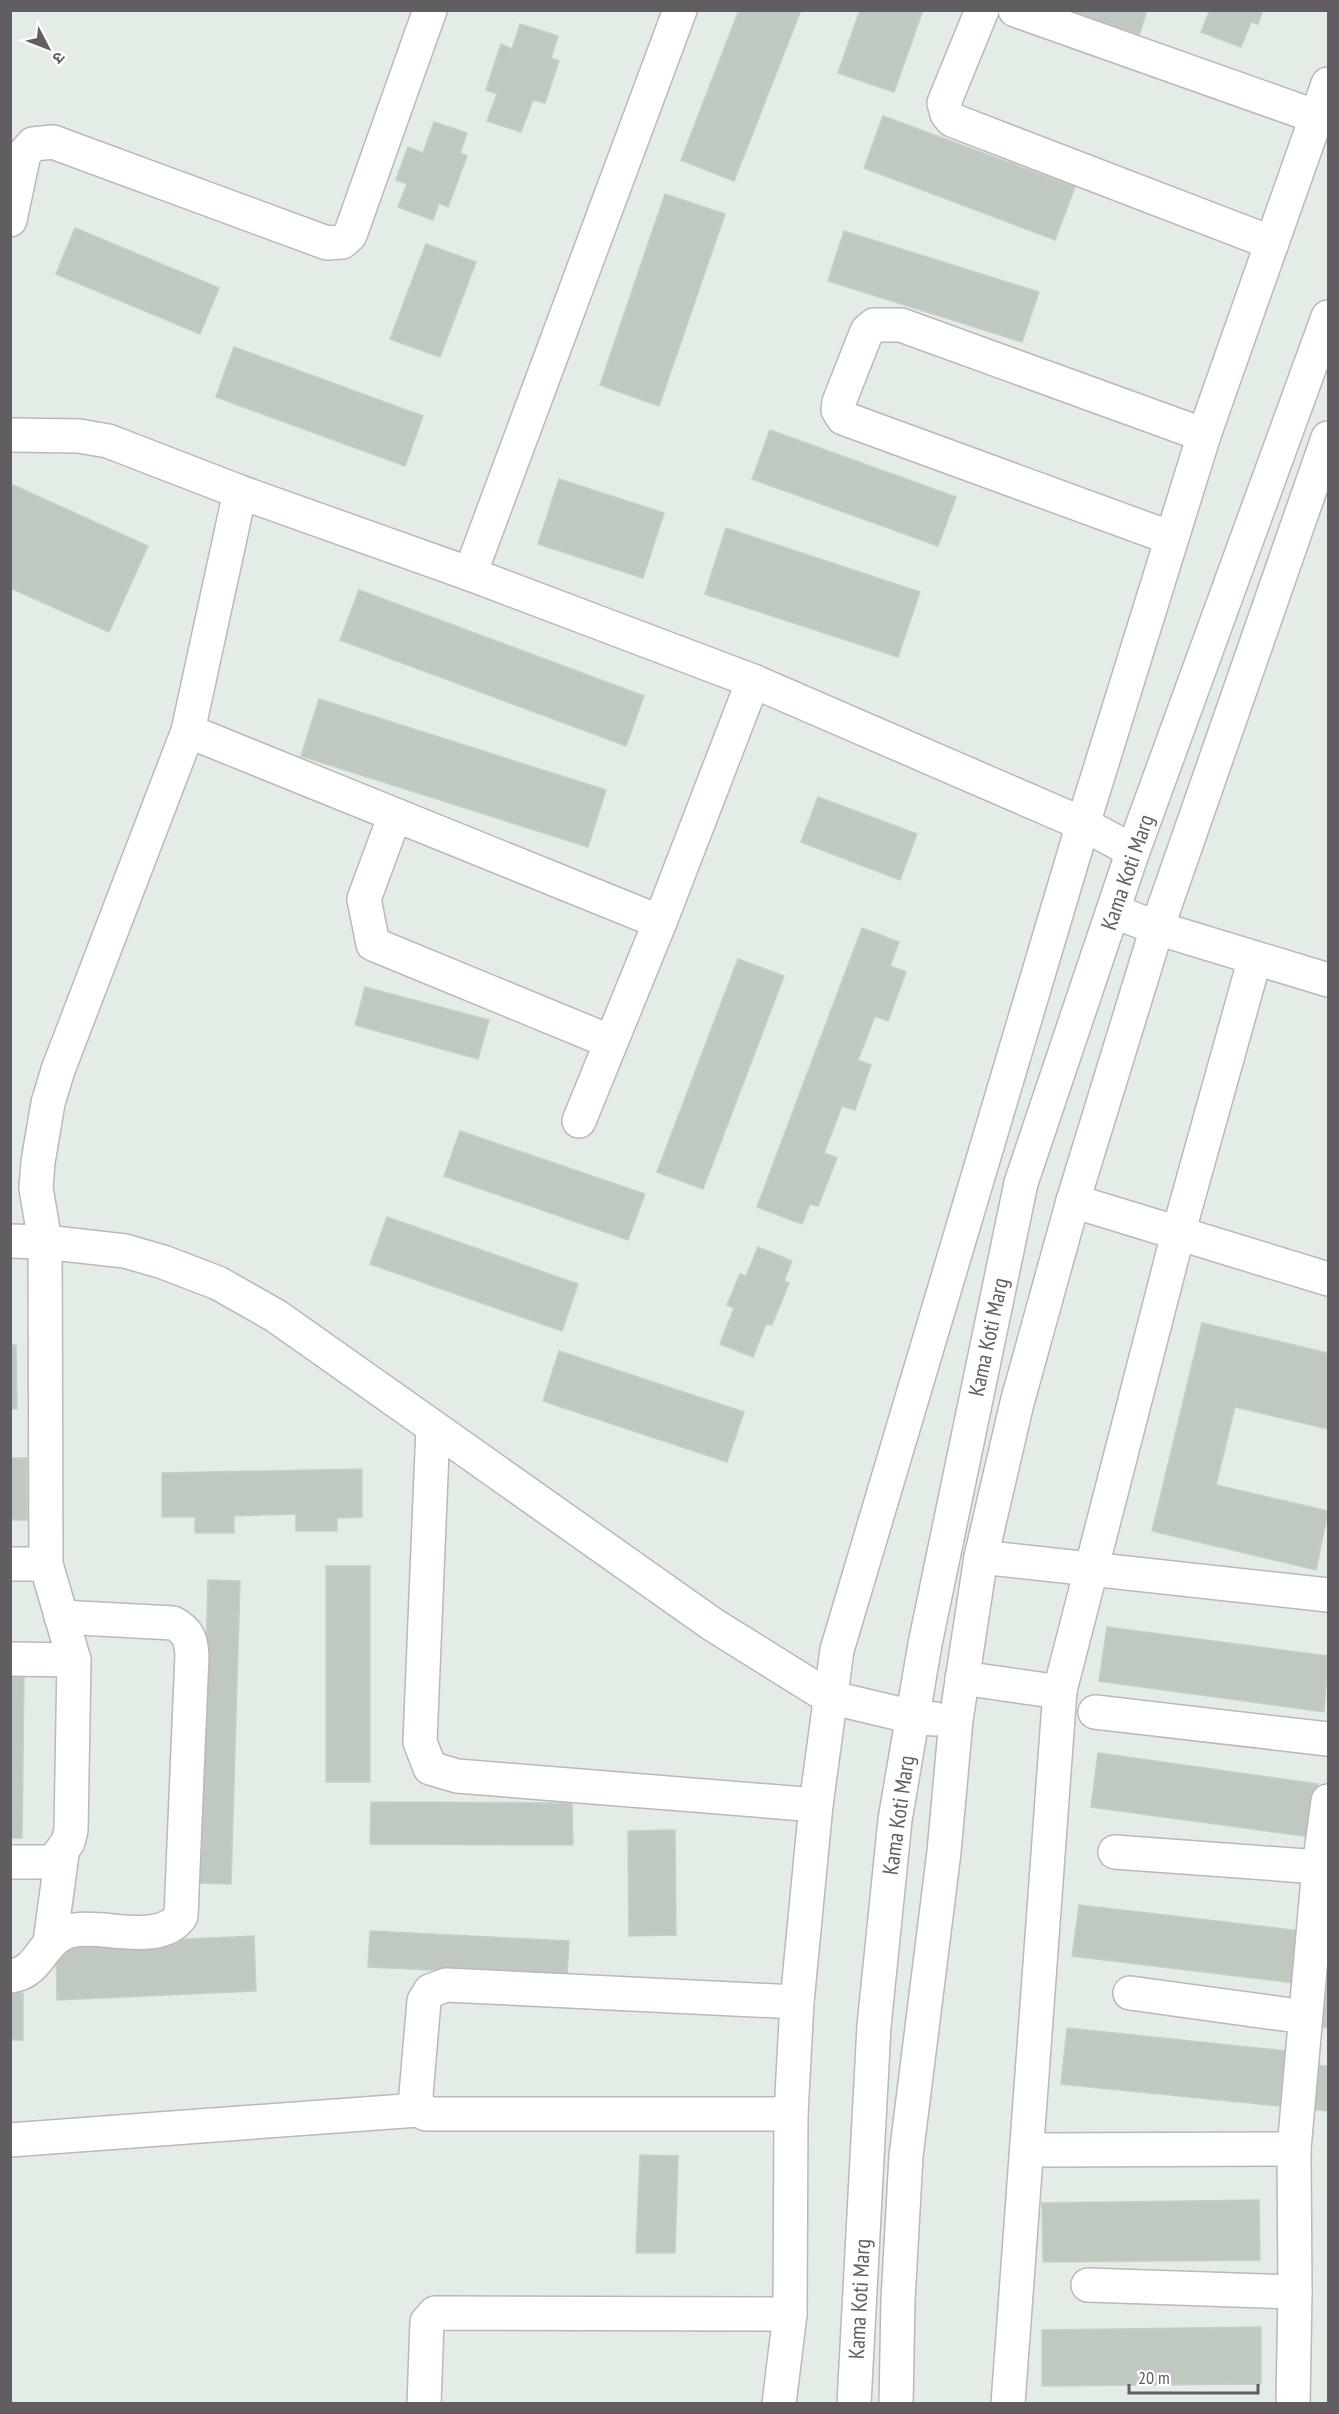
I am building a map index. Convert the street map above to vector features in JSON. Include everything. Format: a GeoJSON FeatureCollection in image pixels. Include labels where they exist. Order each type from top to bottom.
{"type":"FeatureCollection","features":[{"type":"Feature","properties":{"kind":"street"},"geometry":{"type":"LineString","coordinates":[[10,220],[24,154],[33,144],[42,141],[53,142],[327,243],[342,242],[350,235],[430,10]]}},
{"type":"Feature","properties":{"kind":"street"},"geometry":{"type":"LineString","coordinates":[[470,574],[680,10]]}},
{"type":"Feature","properties":{"kind":"street"},"geometry":{"type":"LineString","coordinates":[[982,10],[944,103],[947,114],[952,120],[1272,243]]}},
{"type":"Feature","properties":{"kind":"street"},"geometry":{"type":"LineString","coordinates":[[1015,10],[1317,117]]}},
{"type":"Feature","properties":{"kind":"street"},"geometry":{"type":"LineString","coordinates":[[779,2403],[789,2314],[791,2114],[797,2002],[816,1805],[837,1650],[1083,824],[1204,435],[1329,84]]}},
{"type":"Feature","properties":{"kind":"street","name":"Kama Koti Marg"},"geometry":{"type":"LineString","coordinates":[[854,2403],[874,2026],[895,1820],[925,1644],[1021,1183],[1133,851],[1329,317]]}},
{"type":"Feature","properties":{"kind":"street"},"geometry":{"type":"LineString","coordinates":[[1172,538],[843,418],[838,410],[839,402],[867,331],[874,325],[901,325],[1204,435]]}},
{"type":"Feature","properties":{"kind":"street"},"geometry":{"type":"LineString","coordinates":[[10,435],[95,438],[470,574],[753,681],[1083,824],[1133,851]]}},
{"type":"Feature","properties":{"kind":"street","name":"Kama Koti Marg"},"geometry":{"type":"LineString","coordinates":[[896,2403],[898,2300],[906,2156],[944,1852],[956,1720],[981,1557],[1017,1403],[1073,1201],[1157,928],[1329,438]]}},
{"type":"Feature","properties":{"kind":"street"},"geometry":{"type":"LineString","coordinates":[[50,1942],[62,1854],[71,1830],[74,1660],[46,1564],[45,1242],[36,1188],[38,1162],[48,1103],[58,1070],[188,731],[240,492]]}},
{"type":"Feature","properties":{"kind":"street"},"geometry":{"type":"LineString","coordinates":[[579,1121],[660,922],[753,681]]}},
{"type":"Feature","properties":{"kind":"street"},"geometry":{"type":"LineString","coordinates":[[188,731],[660,922]]}},
{"type":"Feature","properties":{"kind":"street"},"geometry":{"type":"LineString","coordinates":[[395,815],[364,899],[373,944],[611,1042]]}},
{"type":"Feature","properties":{"kind":"street"},"geometry":{"type":"LineString","coordinates":[[1113,911],[1157,928],[1329,980]]}},
{"type":"Feature","properties":{"kind":"street"},"geometry":{"type":"LineString","coordinates":[[1008,2403],[1060,1692],[1090,1568],[1178,1234],[1255,958]]}},
{"type":"Feature","properties":{"kind":"street"},"geometry":{"type":"LineString","coordinates":[[1073,1201],[1329,1279]]}},
{"type":"Feature","properties":{"kind":"street"},"geometry":{"type":"LineString","coordinates":[[10,1241],[45,1242],[125,1251],[163,1262],[218,1283],[276,1316],[712,1624],[829,1697],[912,1718],[956,1720]]}},
{"type":"Feature","properties":{"kind":"street"},"geometry":{"type":"LineString","coordinates":[[433,1427],[420,1742],[430,1768],[457,1776],[816,1805]]}},
{"type":"Feature","properties":{"kind":"street"},"geometry":{"type":"LineString","coordinates":[[981,1557],[1329,1595]]}},
{"type":"Feature","properties":{"kind":"street"},"geometry":{"type":"LineString","coordinates":[[10,1564],[46,1564]]}},
{"type":"Feature","properties":{"kind":"street"},"geometry":{"type":"LineString","coordinates":[[10,1976],[30,1970],[50,1942],[61,1934],[76,1929],[153,1932],[173,1926],[182,1916],[191,1640],[187,1633],[173,1623],[62,1617]]}},
{"type":"Feature","properties":{"kind":"street"},"geometry":{"type":"LineString","coordinates":[[10,1659],[74,1660]]}},
{"type":"Feature","properties":{"kind":"street"},"geometry":{"type":"LineString","coordinates":[[962,1678],[1060,1692]]}},
{"type":"Feature","properties":{"kind":"street"},"geometry":{"type":"LineString","coordinates":[[1095,1712],[1329,1739]]}},
{"type":"Feature","properties":{"kind":"street"},"geometry":{"type":"LineString","coordinates":[[1293,2403],[1295,2292],[1293,2150],[1320,1867],[1329,1801]]}},
{"type":"Feature","properties":{"kind":"street"},"geometry":{"type":"LineString","coordinates":[[1115,1852],[1320,1867]]}},
{"type":"Feature","properties":{"kind":"street"},"geometry":{"type":"LineString","coordinates":[[10,1862],[45,1862],[55,1860],[62,1854]]}},
{"type":"Feature","properties":{"kind":"street"},"geometry":{"type":"LineString","coordinates":[[418,2110],[416,2094],[424,2001],[430,1991],[439,1987],[458,1985],[797,2002]]}},
{"type":"Feature","properties":{"kind":"street"},"geometry":{"type":"LineString","coordinates":[[1130,1994],[1305,2017]]}},
{"type":"Feature","properties":{"kind":"street"},"geometry":{"type":"LineString","coordinates":[[10,2140],[418,2110],[426,2114],[791,2114]]}},
{"type":"Feature","properties":{"kind":"street"},"geometry":{"type":"LineString","coordinates":[[1044,2150],[1293,2150]]}},
{"type":"Feature","properties":{"kind":"street"},"geometry":{"type":"LineString","coordinates":[[1088,2285],[1295,2292]]}},
{"type":"Feature","properties":{"kind":"street"},"geometry":{"type":"LineString","coordinates":[[424,2403],[427,2322],[433,2314],[439,2312],[789,2314]]}},
{"type":"Feature","properties":{"kind":"building"},"geometry":{"type":"Polygon","coordinates":[[[739,10],[801,10],[734,181],[681,160],[739,10]]]}},
{"type":"Feature","properties":{"kind":"building"},"geometry":{"type":"Polygon","coordinates":[[[860,10],[923,10],[894,92],[838,73],[860,10]]]}},
{"type":"Feature","properties":{"kind":"building"},"geometry":{"type":"Polygon","coordinates":[[[1062,10],[1147,10],[1139,35],[1062,10]]]}},
{"type":"Feature","properties":{"kind":"building"},"geometry":{"type":"Polygon","coordinates":[[[1210,10],[1263,10],[1258,24],[1251,22],[1241,47],[1201,32],[1210,10]]]}},
{"type":"Feature","properties":{"kind":"building"},"geometry":{"type":"Polygon","coordinates":[[[520,24],[558,36],[551,58],[559,61],[545,103],[533,100],[521,132],[487,121],[497,94],[486,90],[501,44],[512,49],[520,24]]]}},
{"type":"Feature","properties":{"kind":"building"},"geometry":{"type":"Polygon","coordinates":[[[883,116],[1075,187],[1055,240],[864,168],[883,116]]]}},
{"type":"Feature","properties":{"kind":"building"},"geometry":{"type":"Polygon","coordinates":[[[434,122],[467,133],[460,153],[467,156],[448,207],[439,203],[433,220],[398,207],[407,184],[396,180],[408,147],[423,153],[434,122]]]}},
{"type":"Feature","properties":{"kind":"building"},"geometry":{"type":"Polygon","coordinates":[[[665,194],[725,214],[659,406],[600,385],[665,194]]]}},
{"type":"Feature","properties":{"kind":"building"},"geometry":{"type":"Polygon","coordinates":[[[75,228],[219,288],[200,334],[56,274],[75,228]]]}},
{"type":"Feature","properties":{"kind":"building"},"geometry":{"type":"Polygon","coordinates":[[[844,231],[1039,292],[1022,342],[828,281],[844,231]]]}},
{"type":"Feature","properties":{"kind":"building"},"geometry":{"type":"Polygon","coordinates":[[[426,244],[476,262],[440,357],[390,339],[426,244]]]}},
{"type":"Feature","properties":{"kind":"building"},"geometry":{"type":"Polygon","coordinates":[[[234,347],[423,416],[405,466],[216,397],[234,347]]]}},
{"type":"Feature","properties":{"kind":"building"},"geometry":{"type":"Polygon","coordinates":[[[770,430],[956,497],[938,546],[752,479],[770,430]]]}},
{"type":"Feature","properties":{"kind":"building"},"geometry":{"type":"Polygon","coordinates":[[[559,479],[664,513],[643,578],[538,544],[559,479]]]}},
{"type":"Feature","properties":{"kind":"building"},"geometry":{"type":"Polygon","coordinates":[[[13,485],[148,546],[109,632],[10,588],[10,491],[13,485]]]}},
{"type":"Feature","properties":{"kind":"building"},"geometry":{"type":"Polygon","coordinates":[[[726,528],[920,592],[898,657],[705,594],[726,528]]]}},
{"type":"Feature","properties":{"kind":"building"},"geometry":{"type":"Polygon","coordinates":[[[359,590],[644,696],[626,746],[340,640],[359,590]]]}},
{"type":"Feature","properties":{"kind":"building"},"geometry":{"type":"Polygon","coordinates":[[[319,699],[606,790],[588,847],[301,756],[319,699]]]}},
{"type":"Feature","properties":{"kind":"building"},"geometry":{"type":"Polygon","coordinates":[[[818,797],[917,834],[900,880],[801,842],[818,797]]]}},
{"type":"Feature","properties":{"kind":"building"},"geometry":{"type":"Polygon","coordinates":[[[862,928],[899,942],[890,966],[906,972],[888,1021],[875,1016],[858,1060],[871,1065],[855,1110],[842,1106],[824,1153],[837,1158],[818,1206],[810,1204],[802,1224],[757,1207],[862,928]]]}},
{"type":"Feature","properties":{"kind":"building"},"geometry":{"type":"Polygon","coordinates":[[[738,959],[784,976],[703,1189],[657,1172],[738,959]]]}},
{"type":"Feature","properties":{"kind":"building"},"geometry":{"type":"Polygon","coordinates":[[[365,987],[489,1020],[478,1059],[355,1025],[365,987]]]}},
{"type":"Feature","properties":{"kind":"building"},"geometry":{"type":"Polygon","coordinates":[[[460,1131],[645,1194],[628,1240],[444,1176],[460,1131]]]}},
{"type":"Feature","properties":{"kind":"building"},"geometry":{"type":"Polygon","coordinates":[[[387,1217],[578,1284],[562,1331],[370,1264],[387,1217]]]}},
{"type":"Feature","properties":{"kind":"building"},"geometry":{"type":"Polygon","coordinates":[[[758,1247],[792,1261],[784,1281],[789,1283],[772,1325],[766,1324],[753,1357],[720,1344],[734,1308],[727,1305],[740,1274],[746,1276],[758,1247]]]}},
{"type":"Feature","properties":{"kind":"building"},"geometry":{"type":"Polygon","coordinates":[[[1202,1323],[1328,1353],[1328,1429],[1235,1407],[1216,1485],[1328,1511],[1316,1570],[1152,1531],[1202,1323]]]}},
{"type":"Feature","properties":{"kind":"building"},"geometry":{"type":"Polygon","coordinates":[[[10,1345],[16,1345],[17,1409],[10,1409],[10,1345]]]}},
{"type":"Feature","properties":{"kind":"building"},"geometry":{"type":"Polygon","coordinates":[[[559,1351],[744,1412],[727,1462],[543,1401],[559,1351]]]}},
{"type":"Feature","properties":{"kind":"building"},"geometry":{"type":"Polygon","coordinates":[[[10,1458],[27,1458],[27,1520],[10,1520],[10,1458]]]}},
{"type":"Feature","properties":{"kind":"building"},"geometry":{"type":"Polygon","coordinates":[[[362,1469],[362,1517],[337,1518],[337,1531],[296,1531],[296,1514],[234,1516],[234,1533],[195,1533],[195,1517],[162,1517],[162,1473],[362,1469]]]}},
{"type":"Feature","properties":{"kind":"building"},"geometry":{"type":"Polygon","coordinates":[[[326,1566],[370,1566],[370,1782],[326,1782],[326,1566]]]}},
{"type":"Feature","properties":{"kind":"building"},"geometry":{"type":"Polygon","coordinates":[[[208,1580],[240,1581],[231,1884],[199,1883],[208,1580]]]}},
{"type":"Feature","properties":{"kind":"building"},"geometry":{"type":"Polygon","coordinates":[[[1107,1627],[1328,1656],[1324,1712],[1099,1681],[1107,1627]]]}},
{"type":"Feature","properties":{"kind":"building"},"geometry":{"type":"Polygon","coordinates":[[[10,1672],[24,1672],[22,1838],[10,1838],[10,1672]]]}},
{"type":"Feature","properties":{"kind":"building"},"geometry":{"type":"Polygon","coordinates":[[[1098,1753],[1318,1784],[1311,1837],[1091,1807],[1098,1753]]]}},
{"type":"Feature","properties":{"kind":"building"},"geometry":{"type":"Polygon","coordinates":[[[371,1802],[572,1803],[573,1845],[370,1844],[371,1802]]]}},
{"type":"Feature","properties":{"kind":"building"},"geometry":{"type":"Polygon","coordinates":[[[675,1830],[676,1935],[629,1936],[628,1831],[675,1830]]]}},
{"type":"Feature","properties":{"kind":"building"},"geometry":{"type":"Polygon","coordinates":[[[1079,1905],[1301,1931],[1295,1983],[1072,1956],[1079,1905]]]}},
{"type":"Feature","properties":{"kind":"building"},"geometry":{"type":"Polygon","coordinates":[[[370,1931],[569,1941],[567,1976],[368,1967],[370,1931]]]}},
{"type":"Feature","properties":{"kind":"building"},"geometry":{"type":"Polygon","coordinates":[[[254,1936],[256,1991],[57,2000],[56,1945],[254,1936]]]}},
{"type":"Feature","properties":{"kind":"building"},"geometry":{"type":"Polygon","coordinates":[[[1324,1971],[1328,1972],[1328,2028],[1318,2027],[1324,1971]]]}},
{"type":"Feature","properties":{"kind":"building"},"geometry":{"type":"Polygon","coordinates":[[[10,1993],[23,1993],[23,2040],[10,2040],[10,1993]]]}},
{"type":"Feature","properties":{"kind":"building"},"geometry":{"type":"Polygon","coordinates":[[[1067,2028],[1286,2051],[1280,2106],[1061,2084],[1067,2028]]]}},
{"type":"Feature","properties":{"kind":"building"},"geometry":{"type":"Polygon","coordinates":[[[1314,2065],[1328,2066],[1328,2111],[1309,2109],[1314,2065]]]}},
{"type":"Feature","properties":{"kind":"building"},"geometry":{"type":"Polygon","coordinates":[[[640,2155],[678,2156],[675,2253],[636,2253],[640,2155]]]}},
{"type":"Feature","properties":{"kind":"building"},"geometry":{"type":"Polygon","coordinates":[[[1259,2200],[1260,2260],[1043,2262],[1042,2203],[1259,2200]]]}},
{"type":"Feature","properties":{"kind":"building"},"geometry":{"type":"Polygon","coordinates":[[[1261,2327],[1261,2384],[1042,2386],[1042,2330],[1261,2327]]]}}]}
